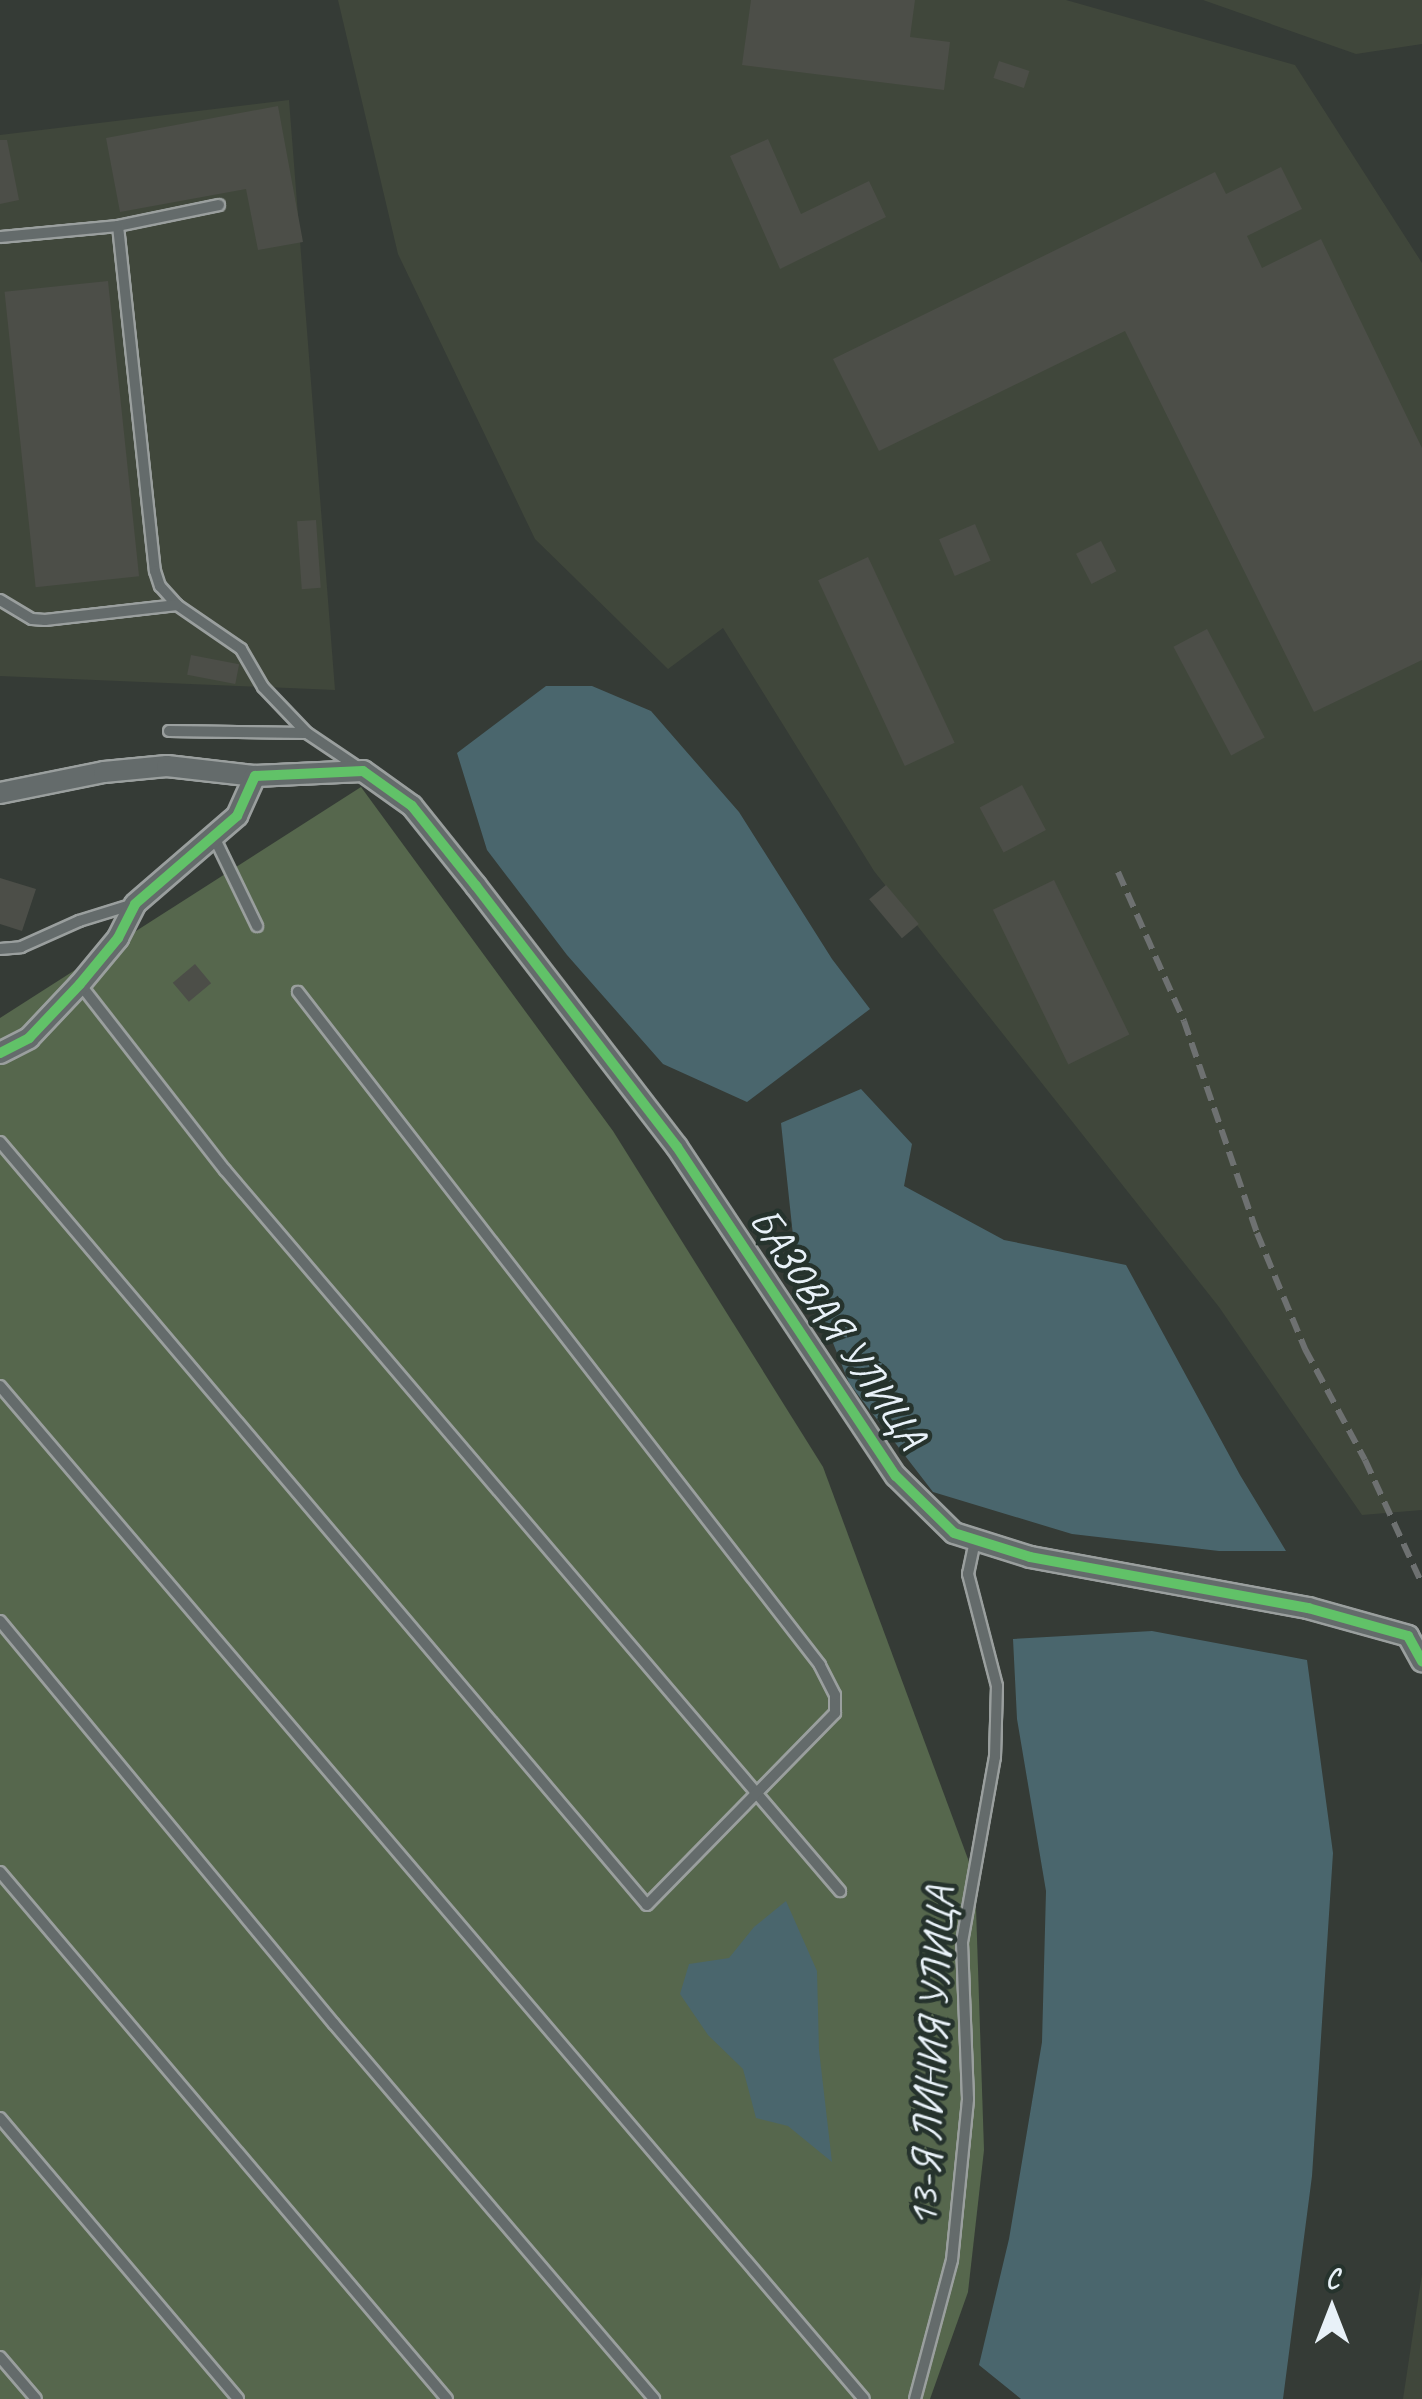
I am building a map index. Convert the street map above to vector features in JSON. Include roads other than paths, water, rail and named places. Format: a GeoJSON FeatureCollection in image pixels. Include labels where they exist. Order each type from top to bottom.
{"type":"FeatureCollection","features":[{"type":"Feature","properties":{"kind":"street"},"geometry":{"type":"LineString","coordinates":[[0,793],[104,772],[167,766],[255,776],[363,771]]}},
{"type":"Feature","properties":{"kind":"street","name":"БАЗОВАЯ УЛИЦА"},"geometry":{"type":"LineString","coordinates":[[363,771],[412,806],[677,1147],[896,1476],[954,1533],[1030,1557],[1308,1608],[1408,1636],[1422,1661]]}},
{"type":"Feature","properties":{"kind":"street"},"geometry":{"type":"LineString","coordinates":[[0,1053],[29,1038],[80,984],[118,938],[135,904],[237,816],[255,776]]}},
{"type":"Feature","properties":{"kind":"lane"},"geometry":{"type":"LineString","coordinates":[[0,237],[118,226],[219,206]]}},
{"type":"Feature","properties":{"kind":"lane"},"geometry":{"type":"LineString","coordinates":[[118,226],[155,572],[160,586],[177,605],[241,649],[263,687],[307,733],[363,771]]}},
{"type":"Feature","properties":{"kind":"lane"},"geometry":{"type":"LineString","coordinates":[[0,600],[32,618],[45,620],[177,605]]}},
{"type":"Feature","properties":{"kind":"lane"},"geometry":{"type":"LineString","coordinates":[[169,731],[307,733]]}},
{"type":"Feature","properties":{"kind":"lane"},"geometry":{"type":"LineString","coordinates":[[214,837],[257,926]]}},
{"type":"Feature","properties":{"kind":"lane"},"geometry":{"type":"LineString","coordinates":[[0,949],[21,947],[80,921],[135,904]]}},
{"type":"Feature","properties":{"kind":"lane"},"geometry":{"type":"LineString","coordinates":[[80,984],[225,1170],[840,1892]]}},
{"type":"Feature","properties":{"kind":"lane"},"geometry":{"type":"LineString","coordinates":[[0,1142],[647,1905],[835,1714],[835,1695],[820,1665],[298,992]]}},
{"type":"Feature","properties":{"kind":"lane"},"geometry":{"type":"LineString","coordinates":[[0,1386],[864,2399]]}},
{"type":"Feature","properties":{"kind":"lane","name":"13-Я ЛИНИЯ УЛИЦА"},"geometry":{"type":"LineString","coordinates":[[916,2399],[952,2260],[968,2099],[962,1942],[995,1756],[997,1686],[979,1604],[968,1574],[976,1540]]}},
{"type":"Feature","properties":{"kind":"lane"},"geometry":{"type":"LineString","coordinates":[[0,1621],[334,2024],[654,2399]]}},
{"type":"Feature","properties":{"kind":"lane"},"geometry":{"type":"LineString","coordinates":[[0,1872],[447,2399]]}},
{"type":"Feature","properties":{"kind":"lane"},"geometry":{"type":"LineString","coordinates":[[0,2118],[238,2399]]}},
{"type":"Feature","properties":{"kind":"lane"},"geometry":{"type":"LineString","coordinates":[[0,2358],[36,2399]]}},
{"type":"Feature","properties":{"kind":"water"},"geometry":{"type":"Polygon","coordinates":[[[546,686],[592,686],[651,711],[739,812],[832,959],[870,1009],[747,1102],[663,1064],[567,955],[487,850],[457,753],[546,686]]]}},
{"type":"Feature","properties":{"kind":"water"},"geometry":{"type":"Polygon","coordinates":[[[861,1089],[912,1144],[904,1186],[1004,1240],[1126,1265],[1240,1475],[1286,1551],[1219,1551],[1072,1534],[933,1492],[849,1383],[794,1245],[781,1123],[861,1089]]]}},
{"type":"Feature","properties":{"kind":"water"},"geometry":{"type":"Polygon","coordinates":[[[1152,1631],[1307,1660],[1333,1853],[1312,2176],[1283,2399],[1021,2399],[979,2365],[1009,2239],[1042,2042],[1046,1891],[1017,1719],[1013,1639],[1152,1631]]]}},
{"type":"Feature","properties":{"kind":"water"},"geometry":{"type":"Polygon","coordinates":[[[786,1901],[817,1971],[819,2050],[832,2162],[788,2126],[756,2118],[743,2069],[708,2035],[680,1994],[689,1964],[729,1958],[754,1927],[786,1901]]]}},
{"type":"Feature","properties":{"kind":"railway"},"geometry":{"type":"LineString","coordinates":[[1118,872],[1184,1021],[1257,1233],[1305,1349],[1365,1460],[1422,1584]]}}]}
